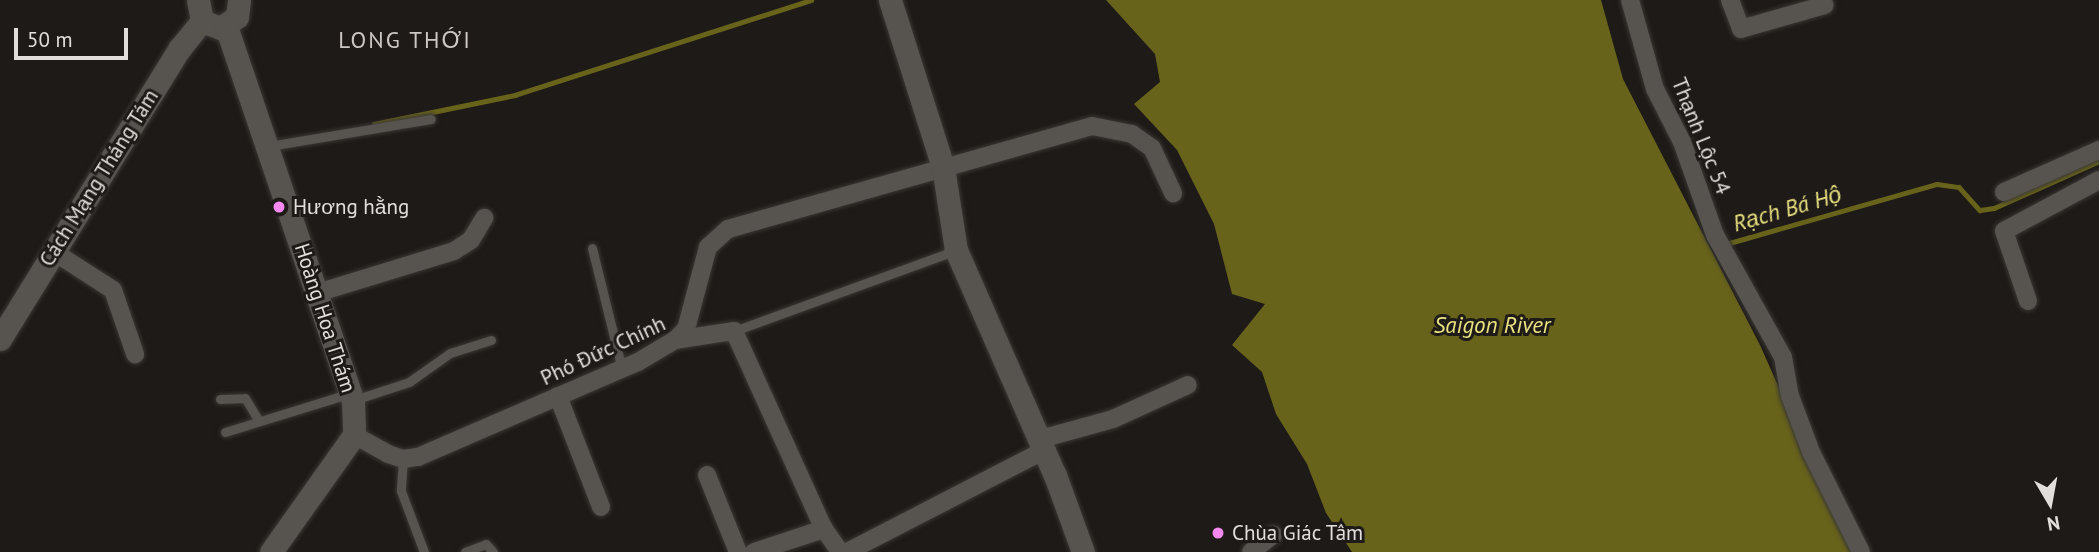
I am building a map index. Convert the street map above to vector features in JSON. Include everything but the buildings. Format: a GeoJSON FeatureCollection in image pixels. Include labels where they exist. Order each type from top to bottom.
{"type":"FeatureCollection","features":[{"type":"Feature","properties":{"kind":"street"},"geometry":{"type":"LineString","coordinates":[[890,0],[943,167],[956,250],[1039,446],[1055,475],[1083,552]]}},
{"type":"Feature","properties":{"kind":"street","name":"Thạnh Lộc 54"},"geometry":{"type":"LineString","coordinates":[[1630,0],[1655,89],[1682,142],[1716,236],[1783,357],[1790,396],[1811,452],[1861,552]]}},
{"type":"Feature","properties":{"kind":"street"},"geometry":{"type":"LineString","coordinates":[[1730,0],[1741,29],[1825,5]]}},
{"type":"Feature","properties":{"kind":"street"},"geometry":{"type":"LineString","coordinates":[[200,10],[213,27],[226,26],[237,17],[242,1]]}},
{"type":"Feature","properties":{"kind":"street","name":"Cách Mạng Tháng Tám"},"geometry":{"type":"LineString","coordinates":[[0,339],[180,48],[200,10]]}},
{"type":"Feature","properties":{"kind":"street","name":"Hoàng Hoa Thám"},"geometry":{"type":"LineString","coordinates":[[226,26],[351,397],[354,435]]}},
{"type":"Feature","properties":{"kind":"street"},"geometry":{"type":"LineString","coordinates":[[675,340],[686,329],[708,247],[728,229],[1092,126],[1132,134],[1153,148],[1173,193]]}},
{"type":"Feature","properties":{"kind":"street"},"geometry":{"type":"LineString","coordinates":[[2004,192],[2099,149]]}},
{"type":"Feature","properties":{"kind":"street"},"geometry":{"type":"LineString","coordinates":[[2028,301],[2004,231],[2099,180]]}},
{"type":"Feature","properties":{"kind":"street"},"geometry":{"type":"LineString","coordinates":[[317,293],[454,251],[471,240],[484,218]]}},
{"type":"Feature","properties":{"kind":"street"},"geometry":{"type":"LineString","coordinates":[[54,252],[113,290],[135,354]]}},
{"type":"Feature","properties":{"kind":"street"},"geometry":{"type":"LineString","coordinates":[[734,331],[824,528],[840,552]]}},
{"type":"Feature","properties":{"kind":"street","name":"Phó Đức Chính"},"geometry":{"type":"LineString","coordinates":[[403,459],[426,454],[622,369],[675,340],[734,331]]}},
{"type":"Feature","properties":{"kind":"street"},"geometry":{"type":"LineString","coordinates":[[847,552],[1039,446],[1113,419],[1188,385]]}},
{"type":"Feature","properties":{"kind":"street"},"geometry":{"type":"LineString","coordinates":[[558,396],[601,507]]}},
{"type":"Feature","properties":{"kind":"street"},"geometry":{"type":"LineString","coordinates":[[270,551],[354,435],[403,459]]}},
{"type":"Feature","properties":{"kind":"street"},"geometry":{"type":"LineString","coordinates":[[707,475],[738,552]]}},
{"type":"Feature","properties":{"kind":"street"},"geometry":{"type":"LineString","coordinates":[[754,552],[824,528]]}},
{"type":"Feature","properties":{"kind":"street"},"geometry":{"type":"LineString","coordinates":[[1251,552],[1273,535]]}},
{"type":"Feature","properties":{"kind":"lane"},"geometry":{"type":"LineString","coordinates":[[267,147],[431,119]]}},
{"type":"Feature","properties":{"kind":"lane"},"geometry":{"type":"LineString","coordinates":[[592,248],[622,369]]}},
{"type":"Feature","properties":{"kind":"lane","name":"Phó Đức Chính"},"geometry":{"type":"LineString","coordinates":[[734,331],[956,250]]}},
{"type":"Feature","properties":{"kind":"lane"},"geometry":{"type":"LineString","coordinates":[[225,432],[258,420],[409,382],[450,353],[491,340]]}},
{"type":"Feature","properties":{"kind":"lane"},"geometry":{"type":"LineString","coordinates":[[220,399],[245,398],[258,420]]}},
{"type":"Feature","properties":{"kind":"lane"},"geometry":{"type":"LineString","coordinates":[[403,459],[401,491],[424,552]]}},
{"type":"Feature","properties":{"kind":"lane"},"geometry":{"type":"LineString","coordinates":[[466,552],[486,544],[493,552]]}},
{"type":"Feature","properties":{"kind":"water","name":"Saigon River"},"geometry":{"type":"Polygon","coordinates":[[[1106,0],[1601,0],[1623,79],[1760,345],[1852,552],[1352,552],[1326,513],[1307,464],[1276,414],[1262,372],[1232,345],[1265,304],[1232,294],[1214,224],[1177,150],[1134,104],[1160,82],[1155,54],[1106,0]]]}},
{"type":"Feature","properties":{"kind":"waterway"},"geometry":{"type":"LineString","coordinates":[[374,124],[515,95],[811,0]]}},
{"type":"Feature","properties":{"kind":"waterway","name":"Rạch Bá Hộ"},"geometry":{"type":"LineString","coordinates":[[1726,244],[1937,184],[1959,187],[1980,210],[1994,208],[2099,161]]}},
{"type":"Feature","properties":{"kind":"place","name":"Hương hằng"},"geometry":{"type":"Point","coordinates":[279,207]}},
{"type":"Feature","properties":{"kind":"place","name":"Chùa Giác Tâm"},"geometry":{"type":"Point","coordinates":[1218,533]}},
{"type":"Feature","properties":{"kind":"district","name":"LONG THỚI"},"geometry":{"type":"Point","coordinates":[405,40]}}]}
